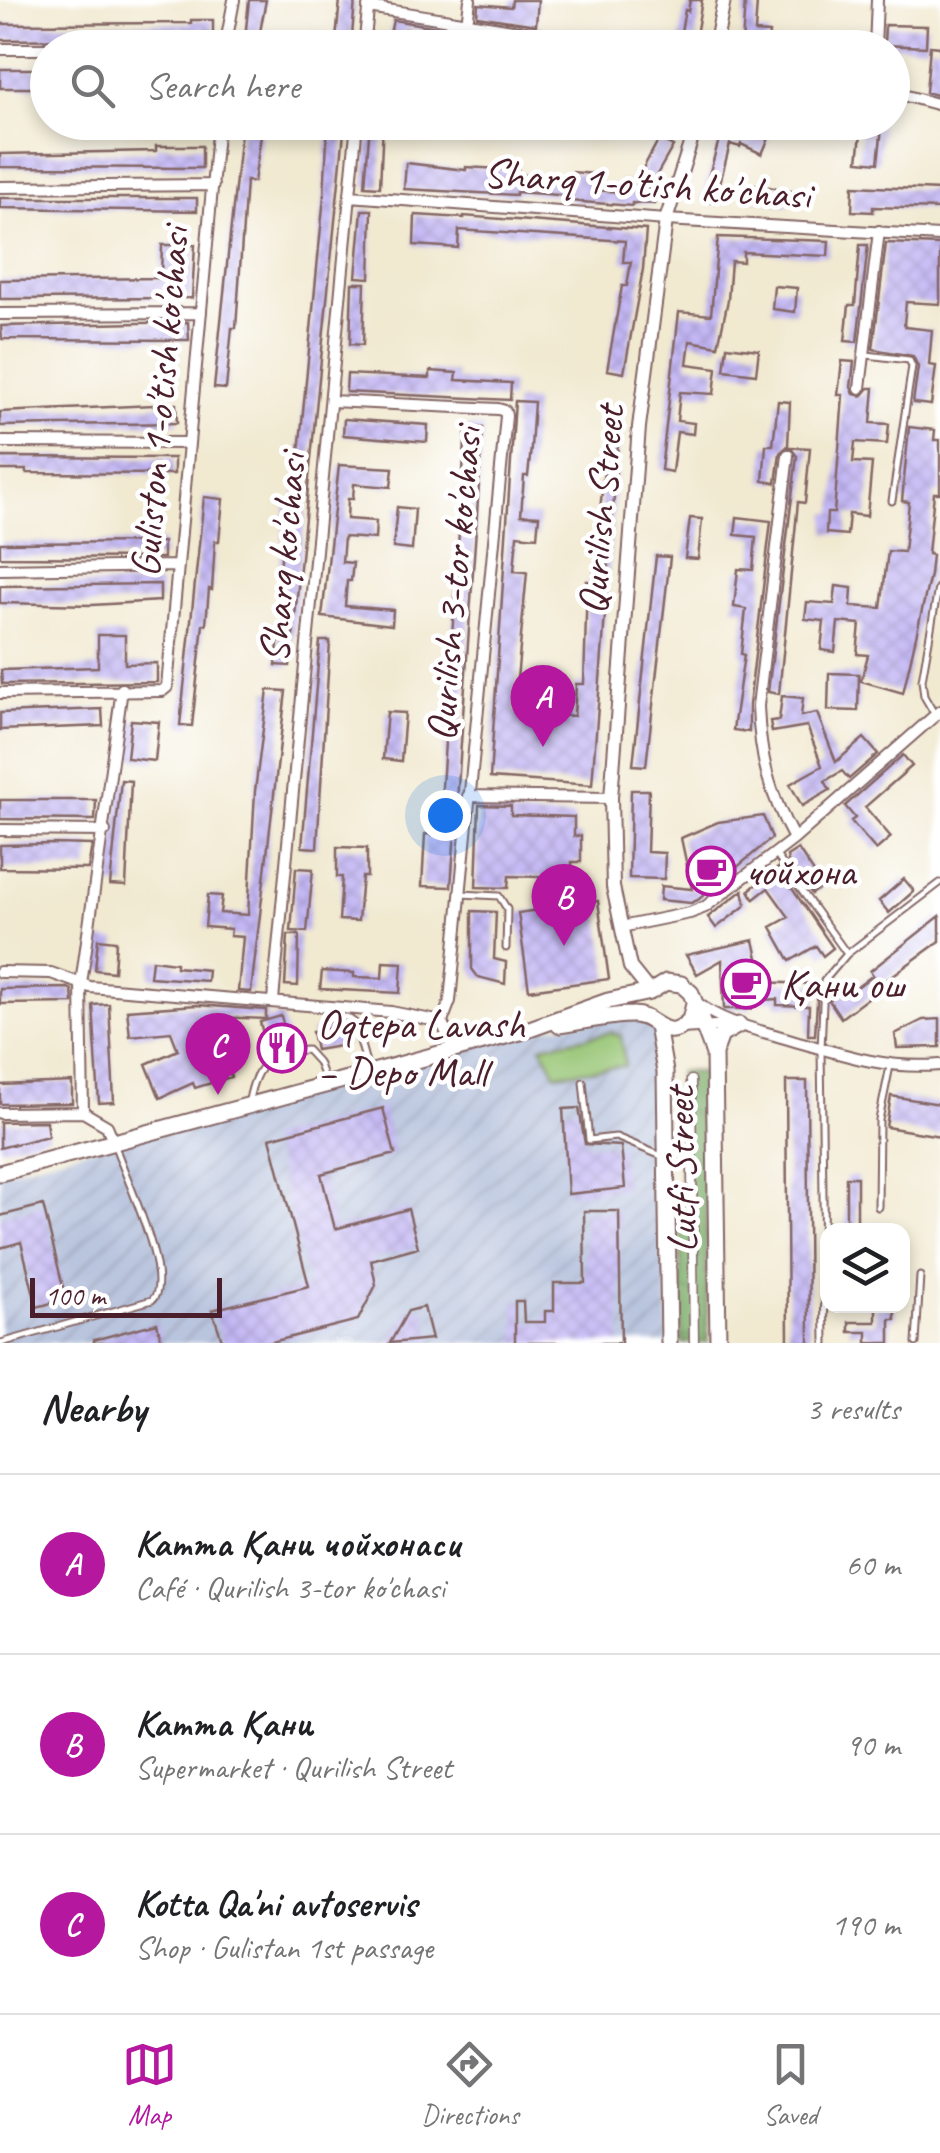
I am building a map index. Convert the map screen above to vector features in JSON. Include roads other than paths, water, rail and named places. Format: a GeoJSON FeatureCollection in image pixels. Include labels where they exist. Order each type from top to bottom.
{"type":"FeatureCollection","features":[{"type":"Feature","properties":{"kind":"main road"},"geometry":{"type":"LineString","coordinates":[[524,1030],[634,1014],[668,1030],[680,1028],[692,1017],[694,1000],[688,989],[674,982],[659,984],[650,992],[646,1003],[652,1021]]}},
{"type":"Feature","properties":{"kind":"main road"},"geometry":{"type":"LineString","coordinates":[[0,1173],[453,1050],[650,992]]}},
{"type":"Feature","properties":{"kind":"main road","name":"Lutfi Street"},"geometry":{"type":"LineString","coordinates":[[694,1000],[714,1054],[718,1343]]}},
{"type":"Feature","properties":{"kind":"main road","name":"Lutfi Street"},"geometry":{"type":"LineString","coordinates":[[652,1021],[665,1072],[669,1343]]}},
{"type":"Feature","properties":{"kind":"main road"},"geometry":{"type":"LineString","coordinates":[[714,1054],[719,1036],[739,1025]]}},
{"type":"Feature","properties":{"kind":"street"},"geometry":{"type":"LineString","coordinates":[[228,30],[234,0]]}},
{"type":"Feature","properties":{"kind":"street"},"geometry":{"type":"LineString","coordinates":[[467,24],[470,0]]}},
{"type":"Feature","properties":{"kind":"street"},"geometry":{"type":"LineString","coordinates":[[718,30],[724,0]]}},
{"type":"Feature","properties":{"kind":"street"},"geometry":{"type":"LineString","coordinates":[[876,30],[877,0]]}},
{"type":"Feature","properties":{"kind":"street"},"geometry":{"type":"LineString","coordinates":[[366,30],[368,3],[507,30]]}},
{"type":"Feature","properties":{"kind":"street"},"geometry":{"type":"LineString","coordinates":[[0,50],[30,49]]}},
{"type":"Feature","properties":{"kind":"street"},"geometry":{"type":"LineString","coordinates":[[910,97],[940,105]]}},
{"type":"Feature","properties":{"kind":"street","name":"Guliston 1-o'tish ko'chasi"},"geometry":{"type":"LineString","coordinates":[[122,689],[167,688],[216,140]]}},
{"type":"Feature","properties":{"kind":"street","name":"Sharq ko'chasi"},"geometry":{"type":"LineString","coordinates":[[274,1000],[355,140]]}},
{"type":"Feature","properties":{"kind":"street","name":"Qurilish Street"},"geometry":{"type":"LineString","coordinates":[[623,997],[630,967],[612,875],[610,798],[639,428],[666,220],[692,140]]}},
{"type":"Feature","properties":{"kind":"street"},"geometry":{"type":"LineString","coordinates":[[0,186],[212,184]]}},
{"type":"Feature","properties":{"kind":"street","name":"Sharq 1-o'tish ko'chasi"},"geometry":{"type":"LineString","coordinates":[[350,196],[940,236]]}},
{"type":"Feature","properties":{"kind":"street"},"geometry":{"type":"LineString","coordinates":[[860,388],[880,231]]}},
{"type":"Feature","properties":{"kind":"street"},"geometry":{"type":"LineString","coordinates":[[0,314],[201,313]]}},
{"type":"Feature","properties":{"kind":"street","name":"Qurilish 3-tor ko'chasi"},"geometry":{"type":"LineString","coordinates":[[330,401],[505,412],[450,1001],[442,1022]]}},
{"type":"Feature","properties":{"kind":"street"},"geometry":{"type":"LineString","coordinates":[[0,442],[189,443]]}},
{"type":"Feature","properties":{"kind":"street"},"geometry":{"type":"LineString","coordinates":[[788,455],[758,706],[759,748],[767,783],[794,839]]}},
{"type":"Feature","properties":{"kind":"street"},"geometry":{"type":"LineString","coordinates":[[0,568],[178,566]]}},
{"type":"Feature","properties":{"kind":"street"},"geometry":{"type":"LineString","coordinates":[[0,693],[122,689],[82,984],[84,1112]]}},
{"type":"Feature","properties":{"kind":"street"},"geometry":{"type":"LineString","coordinates":[[622,927],[698,911],[776,854],[938,713]]}},
{"type":"Feature","properties":{"kind":"street"},"geometry":{"type":"LineString","coordinates":[[468,796],[610,798]]}},
{"type":"Feature","properties":{"kind":"street"},"geometry":{"type":"LineString","coordinates":[[0,830],[104,831]]}},
{"type":"Feature","properties":{"kind":"street","name":"Qurilish Street"},"geometry":{"type":"LineString","coordinates":[[630,967],[650,992]]}},
{"type":"Feature","properties":{"kind":"street"},"geometry":{"type":"LineString","coordinates":[[0,972],[52,973],[82,984],[391,1012],[442,1022],[453,1050]]}},
{"type":"Feature","properties":{"kind":"street"},"geometry":{"type":"LineString","coordinates":[[694,1000],[739,1025],[821,1049],[890,1066],[940,1065]]}},
{"type":"Feature","properties":{"kind":"street"},"geometry":{"type":"LineString","coordinates":[[680,1028],[739,1025]]}},
{"type":"Feature","properties":{"kind":"street"},"geometry":{"type":"LineString","coordinates":[[691,1080],[694,1343]]}},
{"type":"Feature","properties":{"kind":"street"},"geometry":{"type":"LineString","coordinates":[[0,1112],[84,1112],[107,1126],[114,1143]]}},
{"type":"Feature","properties":{"kind":"lane"},"geometry":{"type":"LineString","coordinates":[[864,355],[909,360],[912,366],[892,501]]}},
{"type":"Feature","properties":{"kind":"lane"},"geometry":{"type":"LineString","coordinates":[[938,588],[922,680],[924,696],[938,713]]}},
{"type":"Feature","properties":{"kind":"lane"},"geometry":{"type":"LineString","coordinates":[[776,854],[847,954]]}},
{"type":"Feature","properties":{"kind":"lane"},"geometry":{"type":"LineString","coordinates":[[825,1343],[821,1049],[824,981],[847,954],[940,883]]}},
{"type":"Feature","properties":{"kind":"lane"},"geometry":{"type":"LineString","coordinates":[[461,894],[499,896],[507,909],[506,948]]}},
{"type":"Feature","properties":{"kind":"lane"},"geometry":{"type":"LineString","coordinates":[[325,1019],[346,1017],[356,1023],[369,1073]]}},
{"type":"Feature","properties":{"kind":"lane"},"geometry":{"type":"LineString","coordinates":[[248,1106],[256,1074],[265,1061],[298,1051],[308,1050],[318,1062],[326,1084]]}},
{"type":"Feature","properties":{"kind":"lane"},"geometry":{"type":"LineString","coordinates":[[878,1206],[879,1120],[890,1066]]}},
{"type":"Feature","properties":{"kind":"lane"},"geometry":{"type":"LineString","coordinates":[[583,1082],[589,1140],[616,1137],[666,1158]]}},
{"type":"Feature","properties":{"kind":"lane"},"geometry":{"type":"LineString","coordinates":[[1,1343],[152,1300],[158,1295],[160,1284],[144,1220],[114,1143]]}},
{"type":"Feature","properties":{"kind":"lane"},"geometry":{"type":"LineString","coordinates":[[916,1343],[920,1276]]}},
{"type":"Feature","properties":{"kind":"place","name":"Катта Қани чойхонаси"},"geometry":{"type":"Point","coordinates":[543,747]}},
{"type":"Feature","properties":{"kind":"place","name":"чойхона"},"geometry":{"type":"Point","coordinates":[711,871]}},
{"type":"Feature","properties":{"kind":"place","name":"Катта Қани"},"geometry":{"type":"Point","coordinates":[564,946]}},
{"type":"Feature","properties":{"kind":"place","name":"Қани ош"},"geometry":{"type":"Point","coordinates":[746,984]}},
{"type":"Feature","properties":{"kind":"place","name":"Oqtepa Lavash – Depo Mall"},"geometry":{"type":"Point","coordinates":[282,1048]}},
{"type":"Feature","properties":{"kind":"place","name":"Kotta Qa'ni avtoservis"},"geometry":{"type":"Point","coordinates":[218,1095]}}]}
